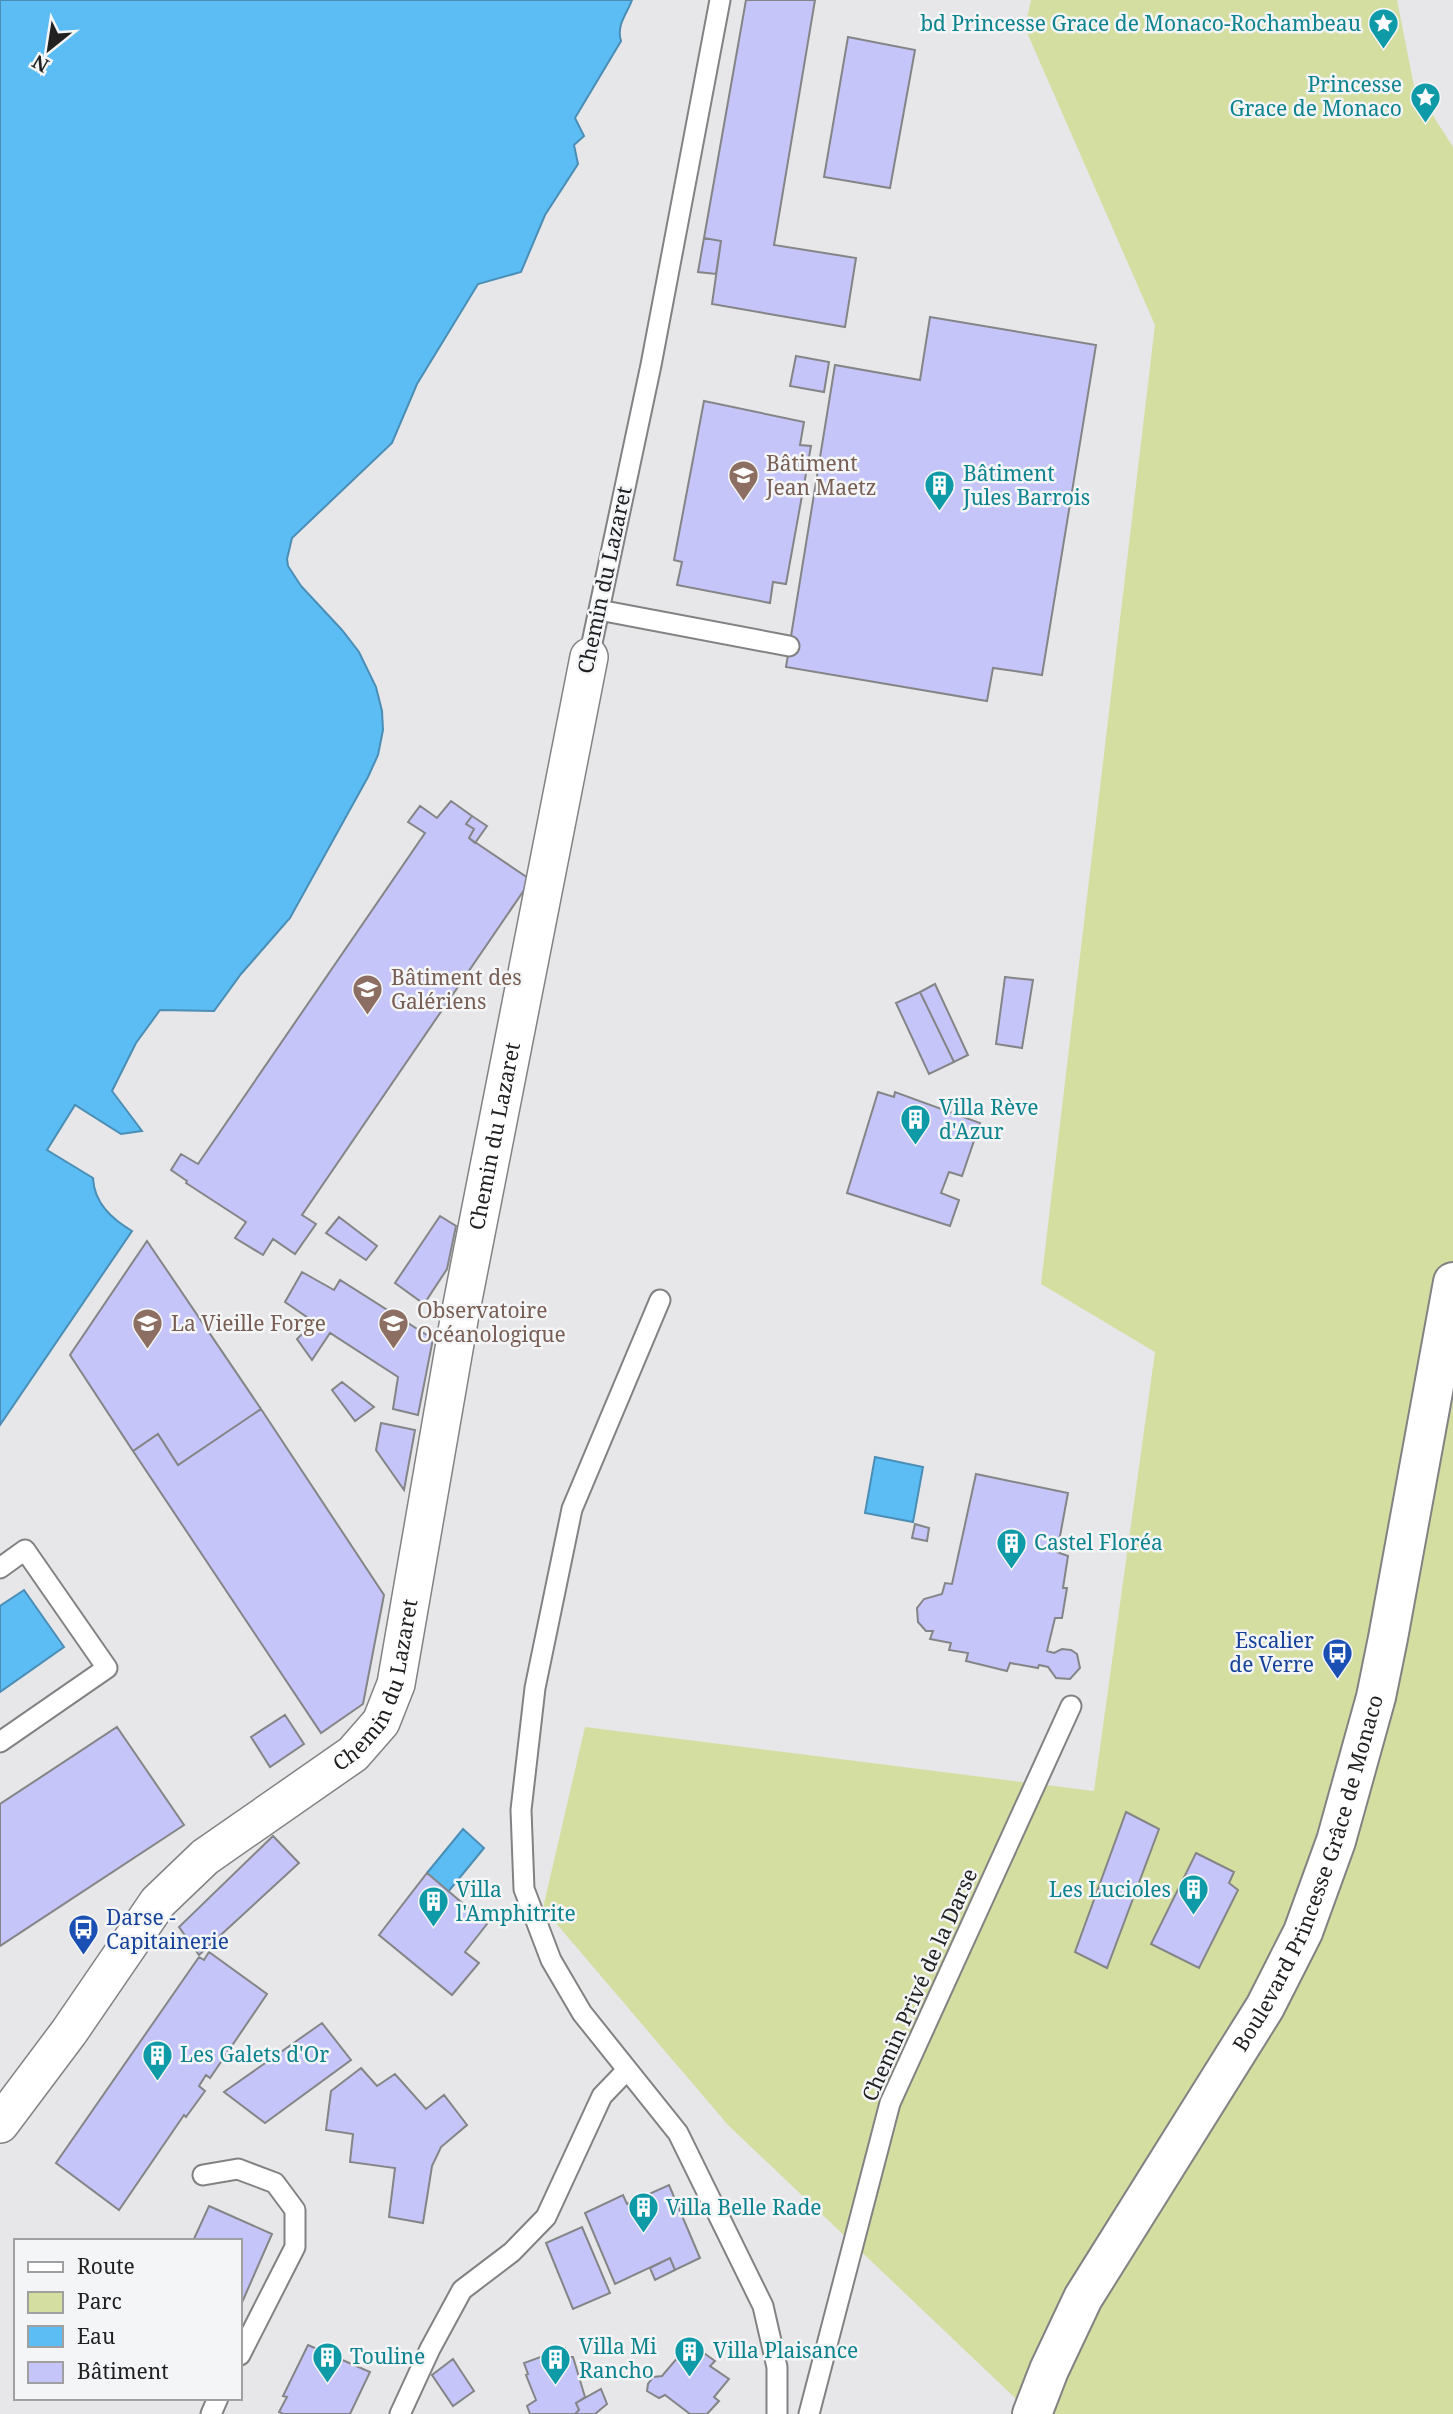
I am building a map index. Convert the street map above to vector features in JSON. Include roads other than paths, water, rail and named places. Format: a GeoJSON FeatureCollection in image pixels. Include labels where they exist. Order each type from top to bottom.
{"type":"FeatureCollection","features":[{"type":"Feature","properties":{"kind":"main road","name":"Boulevard Princesse Grâce de Monaco"},"geometry":{"type":"LineString","coordinates":[[1032,2414],[1049,2370],[1083,2298],[1265,2007],[1303,1932],[1336,1841],[1376,1697],[1453,1282]]}},
{"type":"Feature","properties":{"kind":"street","name":"Chemin du Lazaret"},"geometry":{"type":"LineString","coordinates":[[0,2124],[69,2032],[158,1902],[205,1857],[353,1754],[381,1722],[399,1670],[459,1320],[589,656]]}},
{"type":"Feature","properties":{"kind":"lane","name":"Chemin du Lazaret"},"geometry":{"type":"LineString","coordinates":[[589,656],[651,365],[720,0]]}},
{"type":"Feature","properties":{"kind":"lane"},"geometry":{"type":"LineString","coordinates":[[599,610],[789,646]]}},
{"type":"Feature","properties":{"kind":"lane"},"geometry":{"type":"LineString","coordinates":[[660,1300],[572,1509],[535,1688],[521,1810],[524,1889],[551,1960],[582,2013],[678,2133],[763,2306],[777,2367],[777,2414]]}},
{"type":"Feature","properties":{"kind":"lane"},"geometry":{"type":"LineString","coordinates":[[0,1568],[25,1550],[107,1668],[0,1742]]}},
{"type":"Feature","properties":{"kind":"lane","name":"Chemin Privé de la Darse"},"geometry":{"type":"LineString","coordinates":[[809,2414],[890,2103],[1071,1706]]}},
{"type":"Feature","properties":{"kind":"lane"},"geometry":{"type":"LineString","coordinates":[[400,2414],[430,2349],[463,2290],[512,2252],[546,2217],[602,2096],[627,2070]]}},
{"type":"Feature","properties":{"kind":"lane"},"geometry":{"type":"LineString","coordinates":[[203,2175],[238,2169],[250,2173],[275,2183],[295,2210],[295,2247],[242,2351]]}},
{"type":"Feature","properties":{"kind":"water"},"geometry":{"type":"Polygon","coordinates":[[[0,0],[632,0],[621,25],[621,41],[575,118],[584,136],[574,145],[578,164],[545,215],[521,272],[478,284],[417,384],[392,443],[292,538],[288,566],[301,586],[359,652],[376,687],[383,730],[378,755],[290,918],[241,974],[214,1011],[160,1010],[136,1043],[112,1091],[142,1131],[121,1134],[75,1105],[47,1150],[93,1178],[97,1195],[105,1209],[132,1231],[0,1425],[0,0]]]}},
{"type":"Feature","properties":{"kind":"water"},"geometry":{"type":"Polygon","coordinates":[[[875,1457],[923,1467],[913,1522],[865,1513],[875,1457]]]}},
{"type":"Feature","properties":{"kind":"water"},"geometry":{"type":"Polygon","coordinates":[[[24,1590],[64,1647],[0,1692],[0,1606],[24,1590]]]}},
{"type":"Feature","properties":{"kind":"water"},"geometry":{"type":"Polygon","coordinates":[[[463,1829],[484,1848],[448,1892],[427,1873],[463,1829]]]}},
{"type":"Feature","properties":{"kind":"place","name":"bd Princesse Grace de Monaco-Rochambeau"},"geometry":{"type":"Point","coordinates":[1384,51]}},
{"type":"Feature","properties":{"kind":"place","name":"Princesse Grace de Monaco"},"geometry":{"type":"Point","coordinates":[1425,124]}},
{"type":"Feature","properties":{"kind":"place","name":"Bâtiment Jean Maetz"},"geometry":{"type":"Point","coordinates":[743,503]}},
{"type":"Feature","properties":{"kind":"place","name":"Bâtiment Jules Barrois"},"geometry":{"type":"Point","coordinates":[940,513]}},
{"type":"Feature","properties":{"kind":"place","name":"Bâtiment des Galériens"},"geometry":{"type":"Point","coordinates":[368,1017]}},
{"type":"Feature","properties":{"kind":"place","name":"Villa Rève d'Azur"},"geometry":{"type":"Point","coordinates":[916,1147]}},
{"type":"Feature","properties":{"kind":"place","name":"Observatoire Océanologique"},"geometry":{"type":"Point","coordinates":[394,1350]}},
{"type":"Feature","properties":{"kind":"place","name":"La Vieille Forge"},"geometry":{"type":"Point","coordinates":[148,1351]}},
{"type":"Feature","properties":{"kind":"place","name":"Castel Floréa"},"geometry":{"type":"Point","coordinates":[1011,1570]}},
{"type":"Feature","properties":{"kind":"place","name":"Escalier de Verre"},"geometry":{"type":"Point","coordinates":[1337,1680]}},
{"type":"Feature","properties":{"kind":"place","name":"Les Lucioles"},"geometry":{"type":"Point","coordinates":[1194,1917]}},
{"type":"Feature","properties":{"kind":"place","name":"Villa l'Amphitrite"},"geometry":{"type":"Point","coordinates":[433,1929]}},
{"type":"Feature","properties":{"kind":"place","name":"Darse - Capitainerie"},"geometry":{"type":"Point","coordinates":[83,1957]}},
{"type":"Feature","properties":{"kind":"place","name":"Les Galets d'Or"},"geometry":{"type":"Point","coordinates":[157,2082]}},
{"type":"Feature","properties":{"kind":"place","name":"Villa Belle Rade"},"geometry":{"type":"Point","coordinates":[643,2235]}},
{"type":"Feature","properties":{"kind":"place","name":"Villa Plaisance"},"geometry":{"type":"Point","coordinates":[690,2378]}},
{"type":"Feature","properties":{"kind":"place","name":"Touline"},"geometry":{"type":"Point","coordinates":[327,2384]}},
{"type":"Feature","properties":{"kind":"place","name":"Villa Mi Rancho"},"geometry":{"type":"Point","coordinates":[556,2386]}}]}
